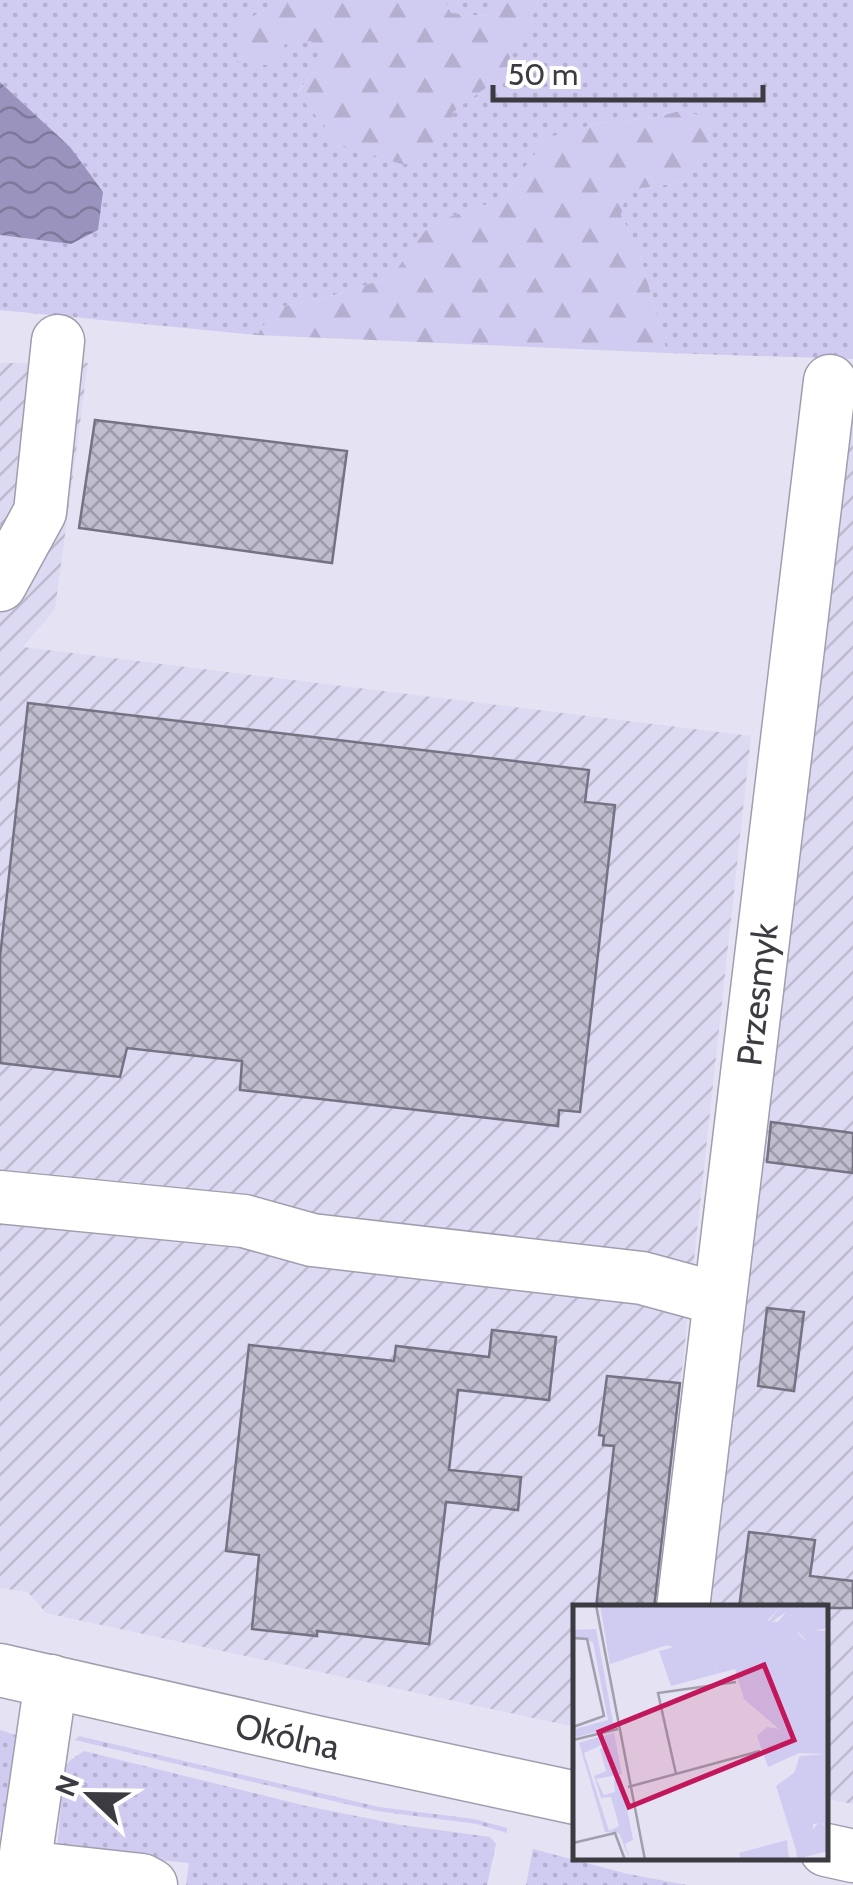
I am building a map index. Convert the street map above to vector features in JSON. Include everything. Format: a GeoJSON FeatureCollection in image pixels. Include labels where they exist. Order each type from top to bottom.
{"type":"FeatureCollection","features":[{"type":"Feature","properties":{"kind":"street"},"geometry":{"type":"LineString","coordinates":[[0,584],[40,512],[58,341]]}},
{"type":"Feature","properties":{"kind":"street","name":"Przesmyk"},"geometry":{"type":"LineString","coordinates":[[683,1605],[830,380]]}},
{"type":"Feature","properties":{"kind":"street"},"geometry":{"type":"LineString","coordinates":[[0,1197],[244,1221],[312,1240],[642,1278],[719,1299]]}},
{"type":"Feature","properties":{"kind":"street","name":"Okólna"},"geometry":{"type":"LineString","coordinates":[[0,1670],[573,1797]]}},
{"type":"Feature","properties":{"kind":"street"},"geometry":{"type":"LineString","coordinates":[[51,1681],[22,1879],[142,1880],[151,1885]]}},
{"type":"Feature","properties":{"kind":"street"},"geometry":{"type":"LineString","coordinates":[[828,1850],[853,1856]]}},
{"type":"Feature","properties":{"kind":"shaded area"},"geometry":{"type":"Polygon","coordinates":[[[0,363],[88,363],[55,609],[23,647],[751,736],[656,1605],[573,1605],[573,1727],[46,1613],[28,1592],[0,1588],[0,363]]]}},
{"type":"Feature","properties":{"kind":"shaded area"},"geometry":{"type":"Polygon","coordinates":[[[853,415],[853,1804],[828,1799],[828,1605],[703,1605],[853,415]]]}},
{"type":"Feature","properties":{"kind":"green space"},"geometry":{"type":"Polygon","coordinates":[[[0,0],[282,0],[240,24],[284,44],[311,40],[323,60],[297,93],[453,112],[495,80],[526,33],[539,0],[853,0],[853,359],[667,353],[641,258],[621,215],[626,190],[685,182],[683,110],[653,118],[599,123],[547,138],[500,200],[431,223],[391,277],[276,308],[257,335],[0,310],[0,235],[71,244],[70,147],[0,82],[0,0]]]}},
{"type":"Feature","properties":{"kind":"green space"},"geometry":{"type":"Polygon","coordinates":[[[282,0],[444,0],[451,13],[486,16],[505,0],[539,0],[526,33],[495,81],[453,112],[450,138],[404,165],[341,145],[297,94],[322,61],[311,41],[285,44],[275,66],[237,62],[240,24],[282,0]]]}},
{"type":"Feature","properties":{"kind":"green space"},"geometry":{"type":"Polygon","coordinates":[[[444,0],[505,0],[487,16],[451,13],[444,0]]]}},
{"type":"Feature","properties":{"kind":"green space"},"geometry":{"type":"Polygon","coordinates":[[[683,110],[710,119],[713,146],[685,182],[627,190],[621,215],[641,258],[667,353],[257,335],[276,308],[391,277],[431,223],[500,200],[547,138],[599,123],[653,118],[683,110]]]}},
{"type":"Feature","properties":{"kind":"green space"},"geometry":{"type":"Polygon","coordinates":[[[0,1730],[18,1736],[7,1832],[0,1832],[0,1730]]]}},
{"type":"Feature","properties":{"kind":"green space"},"geometry":{"type":"Polygon","coordinates":[[[79,1736],[379,1807],[474,1819],[507,1828],[507,1833],[477,1824],[376,1811],[75,1740],[79,1736]]]}},
{"type":"Feature","properties":{"kind":"green space"},"geometry":{"type":"Polygon","coordinates":[[[84,1751],[306,1806],[490,1837],[496,1844],[487,1885],[186,1885],[189,1863],[57,1850],[64,1772],[69,1761],[84,1751]]]}},
{"type":"Feature","properties":{"kind":"green space"},"geometry":{"type":"Polygon","coordinates":[[[533,1849],[687,1885],[526,1885],[533,1849]]]}},
{"type":"Feature","properties":{"kind":"water"},"geometry":{"type":"Polygon","coordinates":[[[0,82],[70,147],[103,192],[98,230],[71,244],[0,235],[0,82]]]}},
{"type":"Feature","properties":{"kind":"building"},"geometry":{"type":"Polygon","coordinates":[[[95,420],[347,451],[332,563],[79,528],[95,420]]]}},
{"type":"Feature","properties":{"kind":"building"},"geometry":{"type":"Polygon","coordinates":[[[28,703],[589,770],[585,802],[615,805],[580,1112],[559,1110],[558,1126],[240,1090],[242,1061],[127,1048],[120,1077],[0,1063],[0,957],[28,703]]]}},
{"type":"Feature","properties":{"kind":"building"},"geometry":{"type":"Polygon","coordinates":[[[771,1122],[853,1133],[853,1173],[767,1162],[771,1122]]]}},
{"type":"Feature","properties":{"kind":"building"},"geometry":{"type":"Polygon","coordinates":[[[767,1308],[804,1312],[794,1391],[758,1386],[767,1308]]]}},
{"type":"Feature","properties":{"kind":"building"},"geometry":{"type":"Polygon","coordinates":[[[492,1330],[556,1337],[549,1400],[458,1390],[449,1470],[521,1477],[518,1510],[446,1502],[429,1644],[317,1631],[317,1636],[252,1629],[259,1555],[226,1551],[249,1345],[394,1361],[396,1346],[489,1357],[492,1330]]]}},
{"type":"Feature","properties":{"kind":"building"},"geometry":{"type":"Polygon","coordinates":[[[607,1376],[680,1383],[654,1605],[596,1605],[614,1446],[603,1445],[604,1436],[599,1435],[607,1376]]]}},
{"type":"Feature","properties":{"kind":"building"},"geometry":{"type":"Polygon","coordinates":[[[749,1532],[815,1540],[810,1576],[853,1581],[853,1608],[739,1605],[749,1532]]]}}]}
